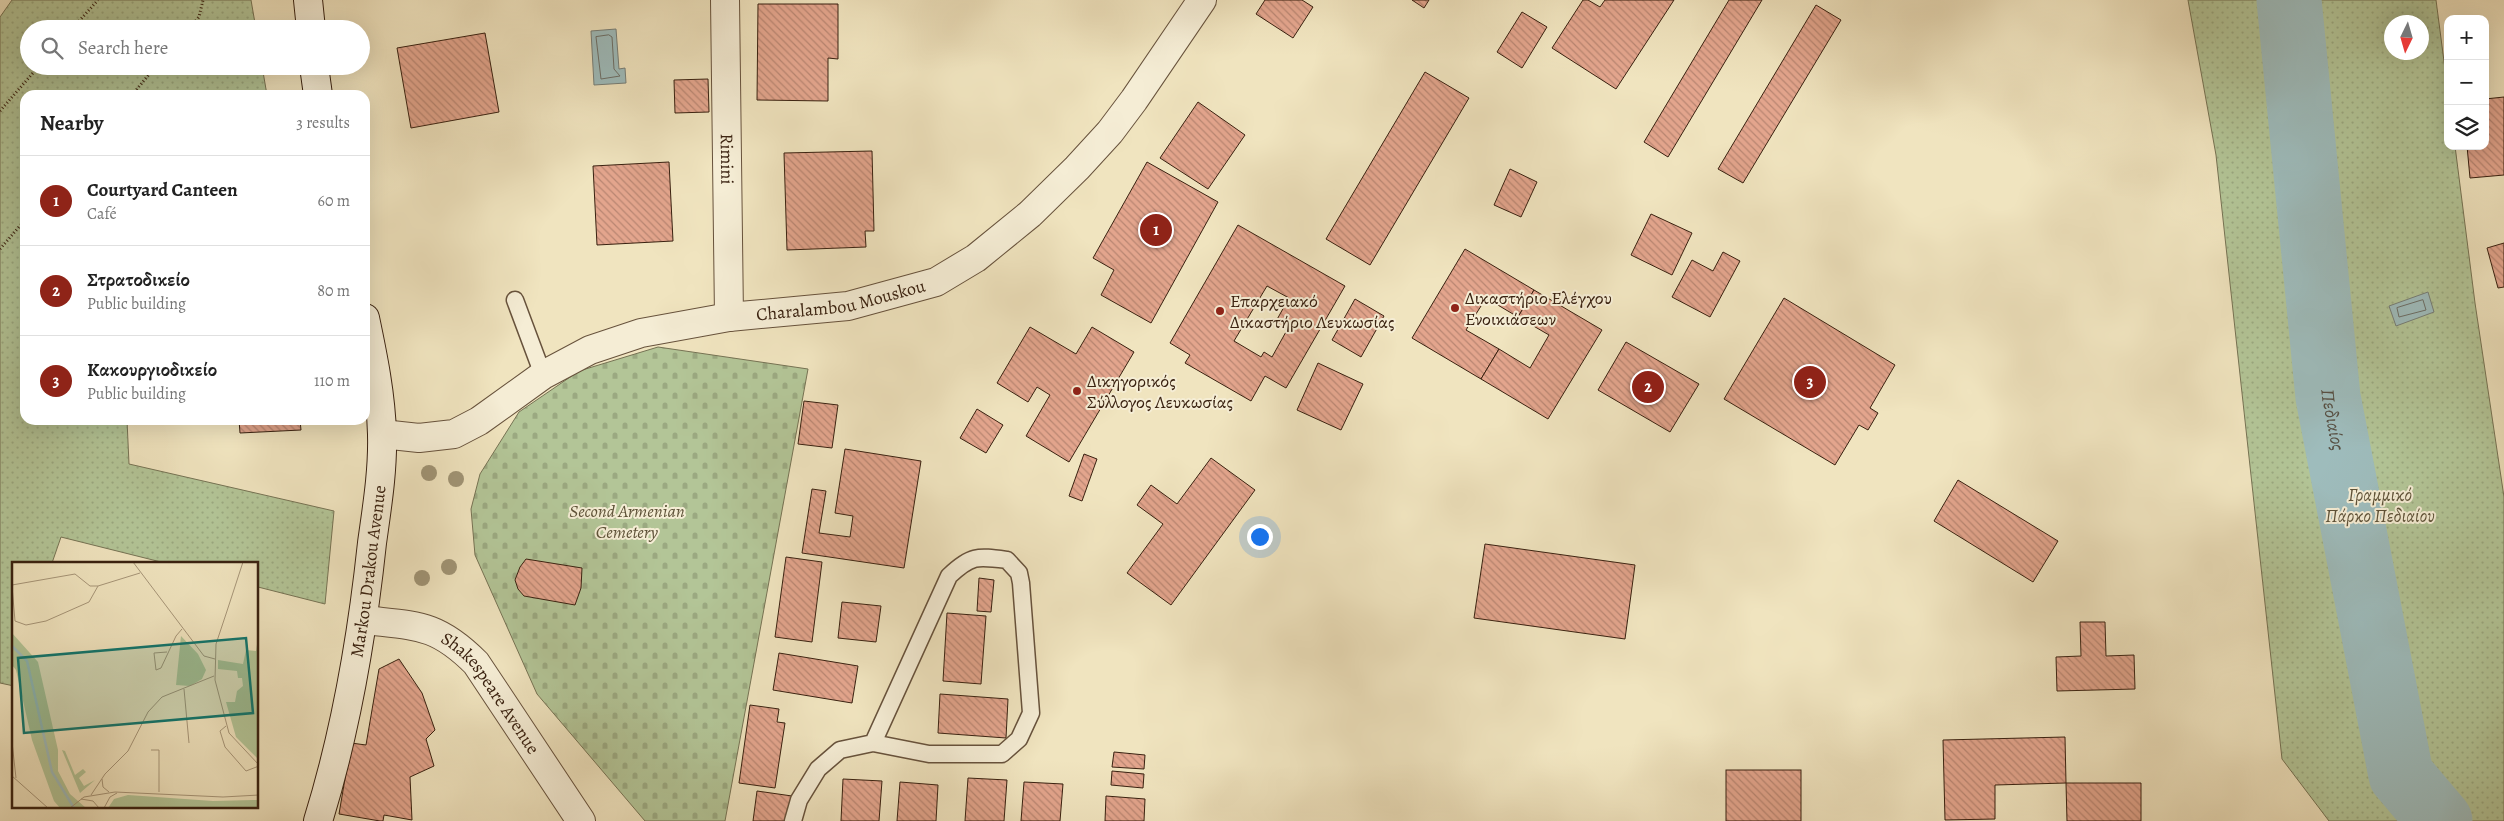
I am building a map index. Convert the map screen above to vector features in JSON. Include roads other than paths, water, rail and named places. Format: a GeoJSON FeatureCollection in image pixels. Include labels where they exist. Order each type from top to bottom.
{"type":"FeatureCollection","features":[{"type":"Feature","properties":{"kind":"street"},"geometry":{"type":"LineString","coordinates":[[308,0],[309,20]]}},
{"type":"Feature","properties":{"kind":"street","name":"Rimini"},"geometry":{"type":"LineString","coordinates":[[725,0],[729,317]]}},
{"type":"Feature","properties":{"kind":"street","name":"Charalambou Mouskou"},"geometry":{"type":"LineString","coordinates":[[382,434],[419,438],[454,434],[479,421],[543,375],[590,350],[641,333],[729,317],[848,306],[891,296],[936,282],[976,258],[1030,214],[1110,132],[1202,0]]}},
{"type":"Feature","properties":{"kind":"street"},"geometry":{"type":"LineString","coordinates":[[315,75],[317,90]]}},
{"type":"Feature","properties":{"kind":"street","name":"Markou Drakou Avenue"},"geometry":{"type":"LineString","coordinates":[[318,821],[331,776],[364,620],[379,483],[382,434],[378,387],[370,345]]}},
{"type":"Feature","properties":{"kind":"street","name":"Shakespeare Avenue"},"geometry":{"type":"LineString","coordinates":[[364,620],[413,625],[432,630],[449,638],[462,649],[476,662],[581,821]]}},
{"type":"Feature","properties":{"kind":"lane"},"geometry":{"type":"LineString","coordinates":[[515,300],[543,375]]}},
{"type":"Feature","properties":{"kind":"lane"},"geometry":{"type":"LineString","coordinates":[[793,821],[799,800],[818,768],[840,750],[872,743],[929,754],[972,756],[1002,754],[1019,739],[1030,714],[1024,615],[1019,574],[1007,560],[986,557],[965,560],[949,576],[872,743]]}},
{"type":"Feature","properties":{"kind":"water"},"geometry":{"type":"Polygon","coordinates":[[[616,29],[619,69],[625,68],[626,83],[594,85],[591,31],[616,29]]]}},
{"type":"Feature","properties":{"kind":"water"},"geometry":{"type":"Polygon","coordinates":[[[2428,292],[2434,312],[2396,326],[2389,306],[2428,292]]]}},
{"type":"Feature","properties":{"kind":"waterway","name":"Πεδιαίος"},"geometry":{"type":"LineString","coordinates":[[2289,0],[2328,397],[2401,775],[2440,821]]}},
{"type":"Feature","properties":{"kind":"place","name":"Courtyard Canteen"},"geometry":{"type":"Point","coordinates":[1156,230]}},
{"type":"Feature","properties":{"kind":"place","name":"Δικαστήριο Ελέγχου Ενοικιάσεων"},"geometry":{"type":"Point","coordinates":[1455,308]}},
{"type":"Feature","properties":{"kind":"place","name":"Επαρχειακό Δικαστήριο Λευκωσίας"},"geometry":{"type":"Point","coordinates":[1220,311]}},
{"type":"Feature","properties":{"kind":"place","name":"Κακουργιοδικείο"},"geometry":{"type":"Point","coordinates":[1810,382]}},
{"type":"Feature","properties":{"kind":"place","name":"Στρατοδικείο"},"geometry":{"type":"Point","coordinates":[1648,387]}},
{"type":"Feature","properties":{"kind":"place","name":"Δικηγορικός Σύλλογος Λευκωσίας"},"geometry":{"type":"Point","coordinates":[1077,391]}},
{"type":"Feature","properties":{"kind":"park label","name":"Γραμμικό Πάρκο Πεδιαίου"},"geometry":{"type":"Point","coordinates":[2380,505]}},
{"type":"Feature","properties":{"kind":"park label","name":"Second Armenian Cemetery"},"geometry":{"type":"Point","coordinates":[627,521]}}]}
